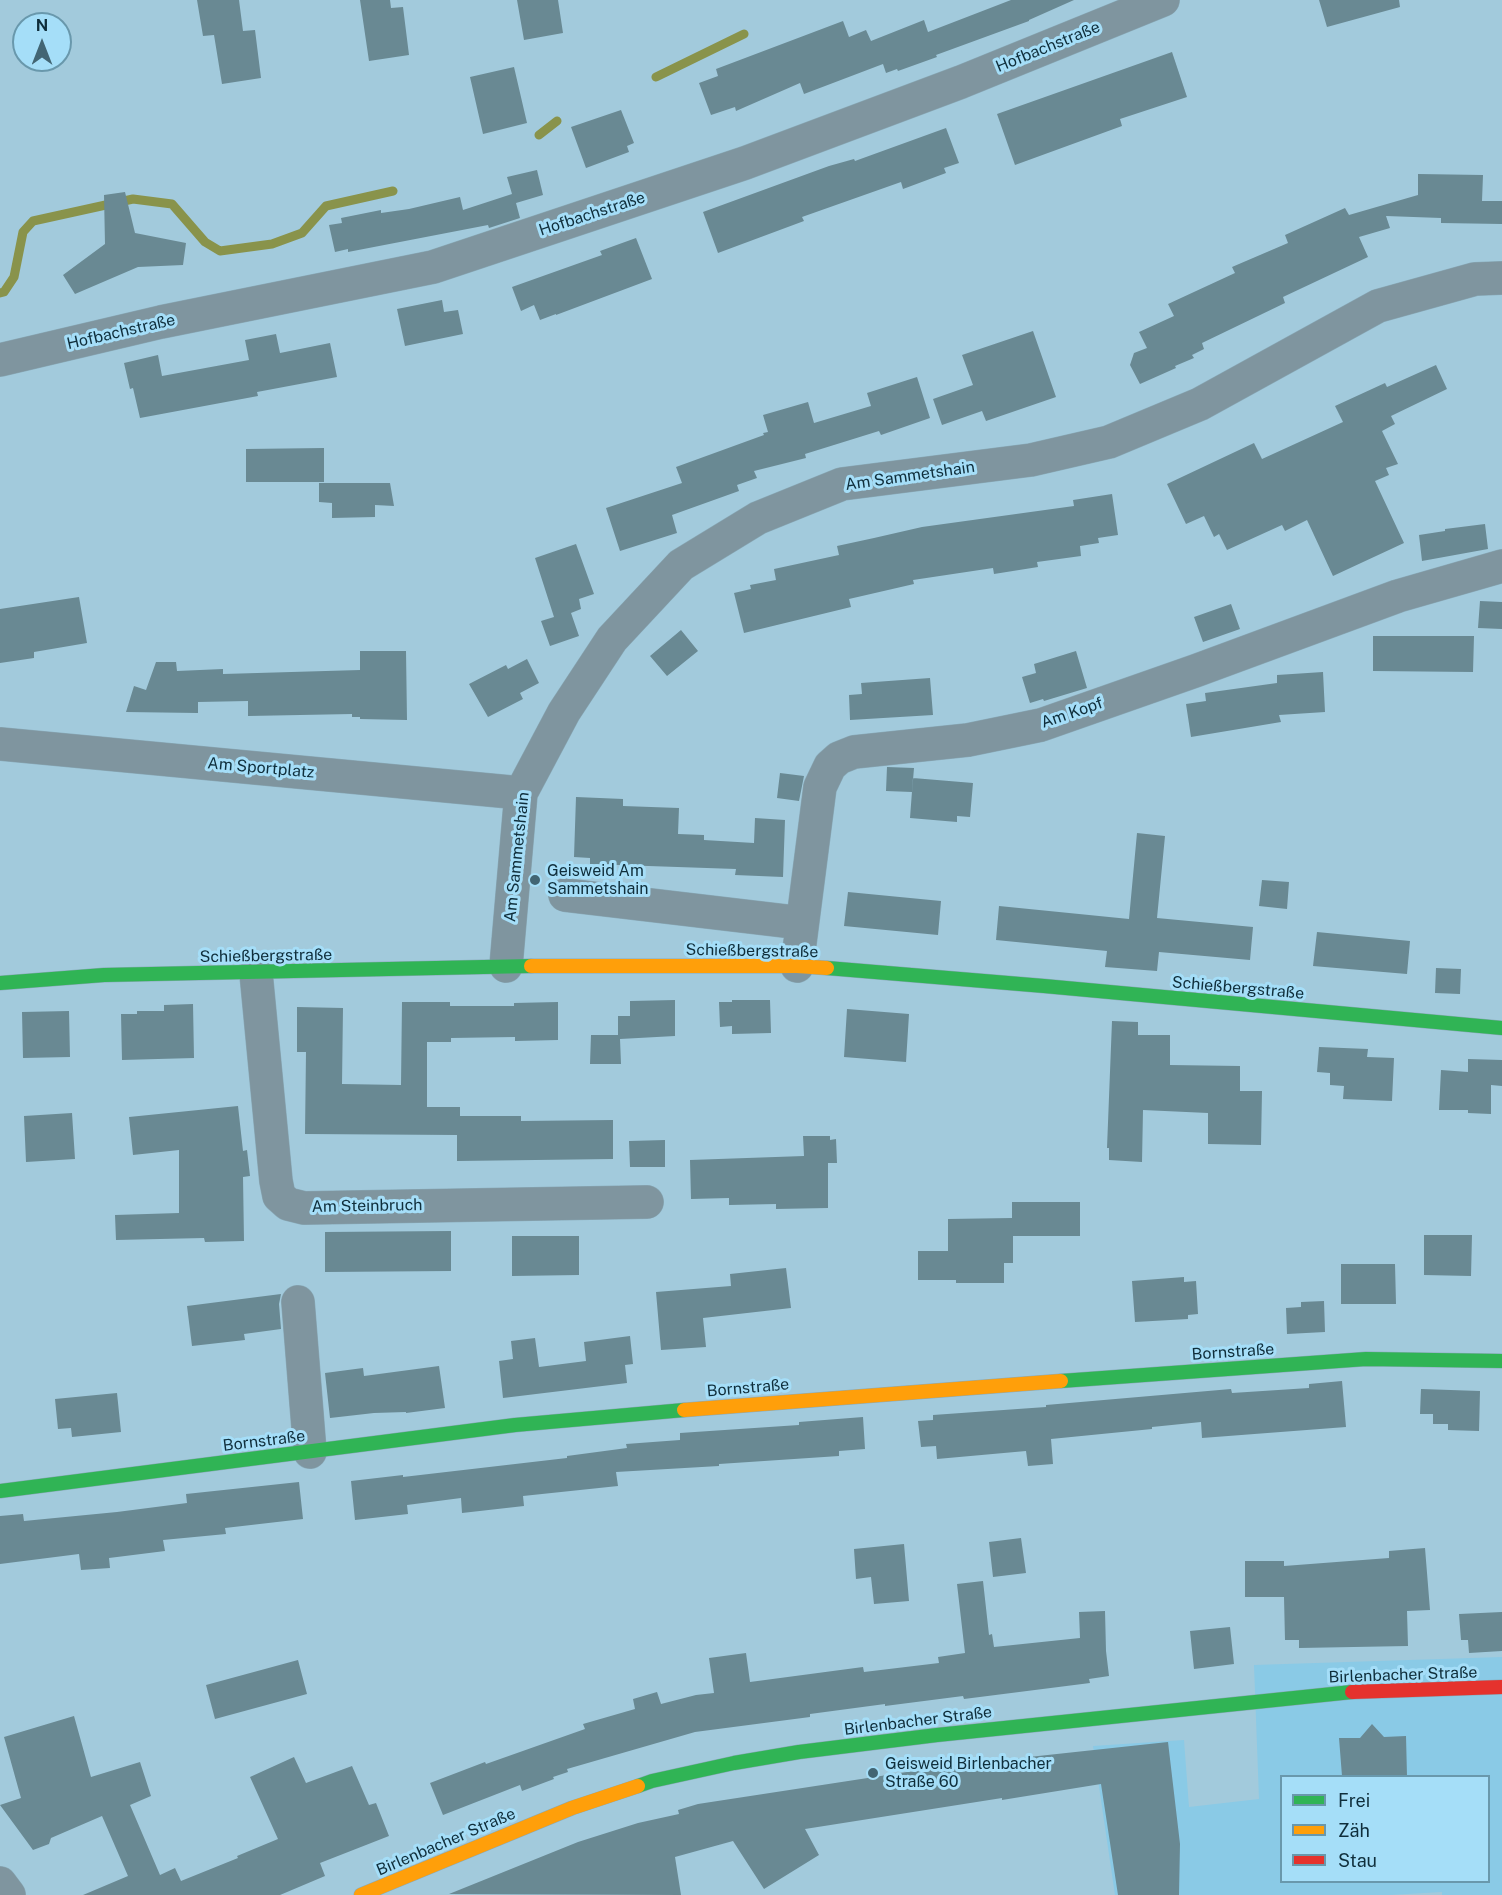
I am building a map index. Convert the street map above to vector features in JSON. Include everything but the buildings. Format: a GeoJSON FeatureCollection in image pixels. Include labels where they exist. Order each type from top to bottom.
{"type":"FeatureCollection","features":[{"type":"Feature","properties":{"kind":"street","name":"Hofbachstraße"},"geometry":{"type":"LineString","coordinates":[[0,360],[161,322],[433,267],[745,163],[961,82],[1163,0]]}},
{"type":"Feature","properties":{"kind":"street","name":"Am Sammetshain"},"geometry":{"type":"LineString","coordinates":[[506,966],[521,793],[564,712],[612,639],[681,565],[758,519],[842,484],[1031,460],[1109,442],[1200,404],[1378,306],[1475,279],[1502,278]]}},
{"type":"Feature","properties":{"kind":"street","name":"Am Kopf"},"geometry":{"type":"LineString","coordinates":[[797,966],[820,787],[830,766],[839,758],[854,752],[969,740],[1041,725],[1398,596],[1502,566]]}},
{"type":"Feature","properties":{"kind":"street","name":"Am Sportplatz"},"geometry":{"type":"LineString","coordinates":[[0,744],[521,793]]}},
{"type":"Feature","properties":{"kind":"street"},"geometry":{"type":"LineString","coordinates":[[565,895],[802,923]]}},
{"type":"Feature","properties":{"kind":"street","name":"Schießbergstraße"},"geometry":{"type":"LineString","coordinates":[[0,983],[104,975],[506,966],[797,966],[1502,1028]]}},
{"type":"Feature","properties":{"kind":"street","name":"Am Steinbruch"},"geometry":{"type":"LineString","coordinates":[[256,973],[276,1181],[279,1196],[288,1204],[304,1208],[647,1202]]}},
{"type":"Feature","properties":{"kind":"street"},"geometry":{"type":"LineString","coordinates":[[298,1302],[310,1452]]}},
{"type":"Feature","properties":{"kind":"street","name":"Bornstraße"},"geometry":{"type":"LineString","coordinates":[[0,1491],[515,1425],[754,1404],[1366,1359],[1502,1361]]}},
{"type":"Feature","properties":{"kind":"street","name":"Birlenbacher Straße"},"geometry":{"type":"LineString","coordinates":[[361,1895],[572,1808],[652,1781],[734,1762],[937,1735],[1358,1691],[1502,1688]]}},
{"type":"Feature","properties":{"kind":"street"},"geometry":{"type":"LineString","coordinates":[[0,1883],[9,1895]]}},
{"type":"Feature","properties":{"kind":"shaded area"},"geometry":{"type":"Polygon","coordinates":[[[1502,1657],[1502,1895],[1442,1895],[1442,1892],[1390,1895],[1115,1895],[1093,1746],[1184,1740],[1189,1807],[1259,1799],[1254,1665],[1502,1657]]]}},
{"type":"Feature","properties":{"kind":"waterway"},"geometry":{"type":"LineString","coordinates":[[656,77],[744,34]]}},
{"type":"Feature","properties":{"kind":"waterway"},"geometry":{"type":"LineString","coordinates":[[539,135],[557,121]]}},
{"type":"Feature","properties":{"kind":"waterway"},"geometry":{"type":"LineString","coordinates":[[0,293],[4,292],[14,277],[23,232],[33,221],[133,199],[172,204],[205,242],[220,251],[272,244],[302,233],[326,206],[393,191]]}},
{"type":"Feature","properties":{"kind":"traffic: fast"},"geometry":{"type":"LineString","coordinates":[[0,983],[104,975],[531,966]]}},
{"type":"Feature","properties":{"kind":"traffic: fast"},"geometry":{"type":"LineString","coordinates":[[827,968],[1502,1028]]}},
{"type":"Feature","properties":{"kind":"traffic: fast"},"geometry":{"type":"LineString","coordinates":[[1061,1381],[1366,1359],[1502,1361]]}},
{"type":"Feature","properties":{"kind":"traffic: fast"},"geometry":{"type":"LineString","coordinates":[[0,1491],[515,1425],[684,1410]]}},
{"type":"Feature","properties":{"kind":"traffic: fast"},"geometry":{"type":"LineString","coordinates":[[638,1786],[734,1763],[799,1752],[937,1735],[1352,1692]]}},
{"type":"Feature","properties":{"kind":"traffic: slow"},"geometry":{"type":"LineString","coordinates":[[531,966],[827,968]]}},
{"type":"Feature","properties":{"kind":"traffic: slow"},"geometry":{"type":"LineString","coordinates":[[684,1410],[1061,1381]]}},
{"type":"Feature","properties":{"kind":"traffic: slow"},"geometry":{"type":"LineString","coordinates":[[361,1895],[572,1808],[638,1786]]}},
{"type":"Feature","properties":{"kind":"traffic: jam"},"geometry":{"type":"LineString","coordinates":[[1352,1692],[1502,1687]]}},
{"type":"Feature","properties":{"kind":"place","name":"Geisweid Am Sammetshain"},"geometry":{"type":"Point","coordinates":[535,880]}},
{"type":"Feature","properties":{"kind":"place","name":"Geisweid Birlenbacher Straße 60"},"geometry":{"type":"Point","coordinates":[873,1773]}}]}
